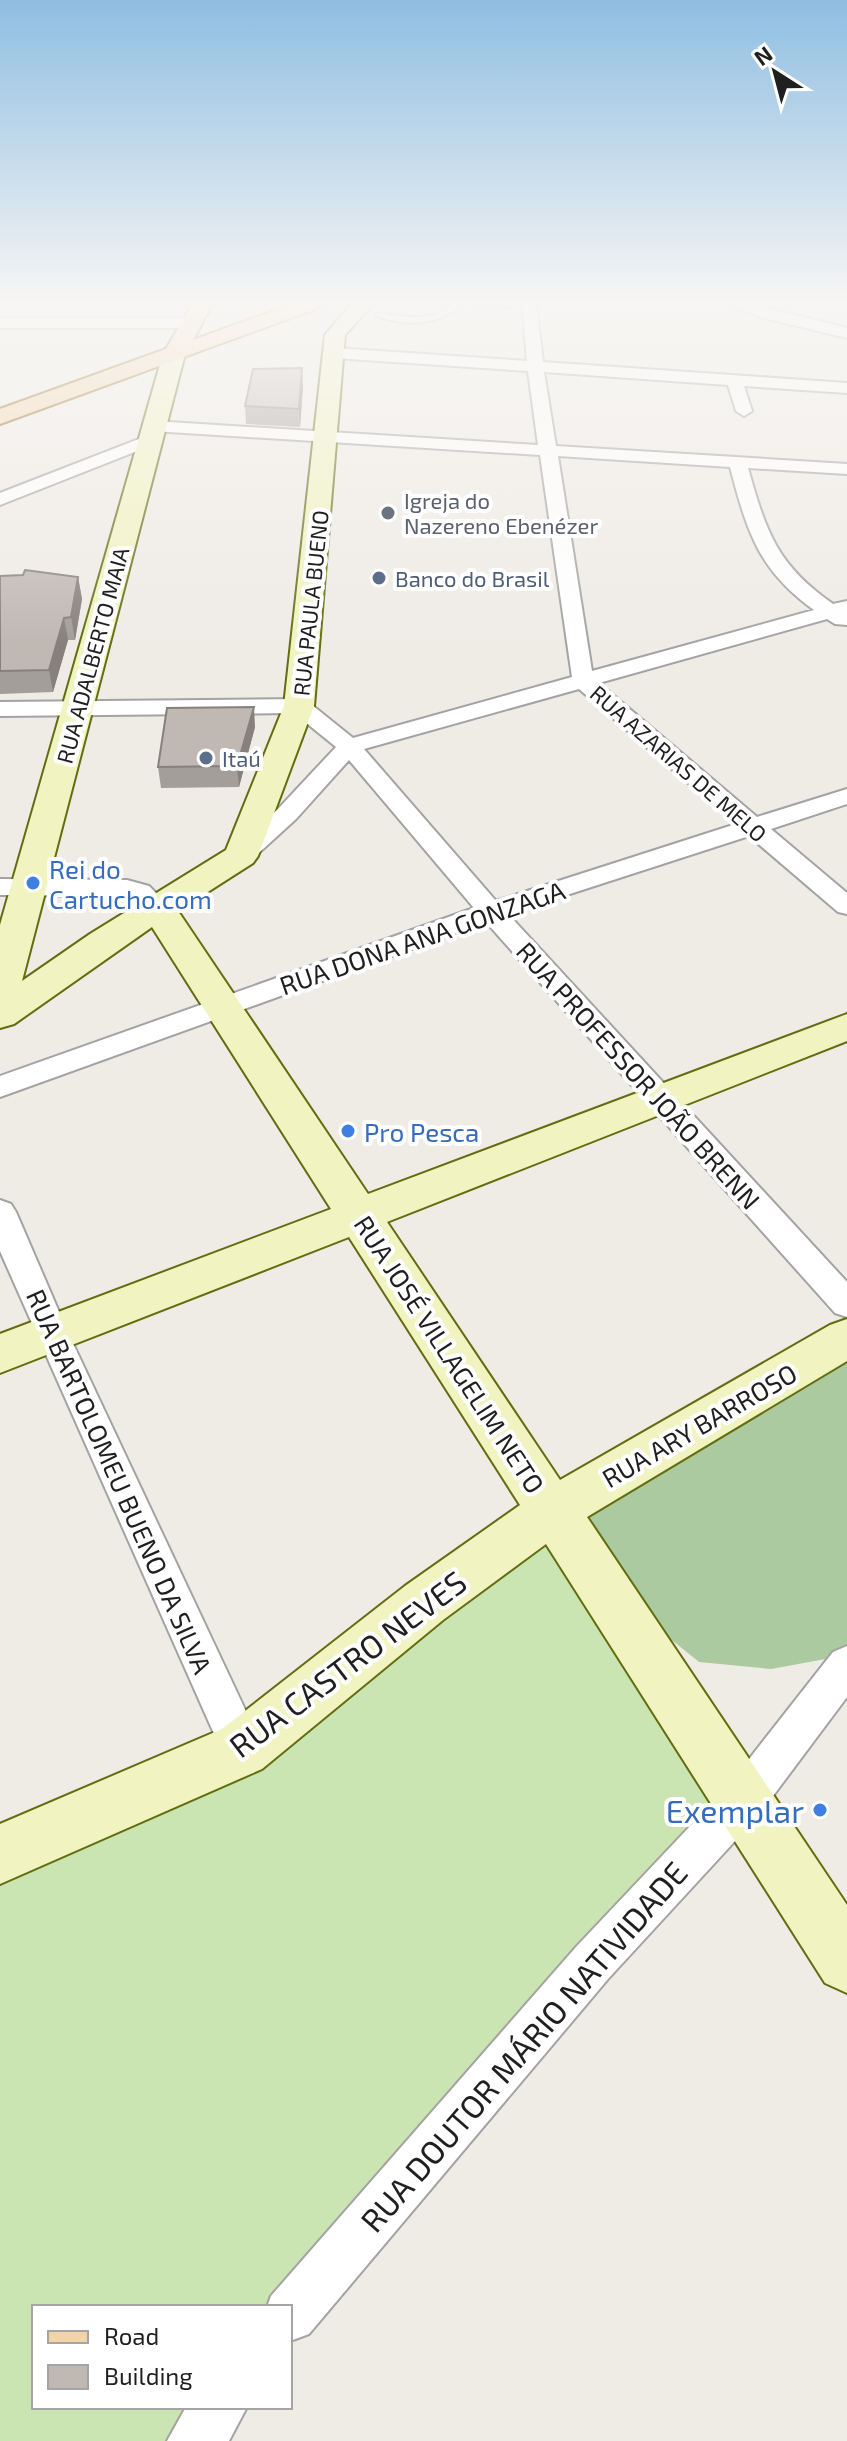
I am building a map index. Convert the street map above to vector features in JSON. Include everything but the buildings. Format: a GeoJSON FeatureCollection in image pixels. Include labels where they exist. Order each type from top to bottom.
{"type":"FeatureCollection","features":[{"type":"Feature","properties":{"kind":"main road","name":"RUA ADALBERTO MAIA"},"geometry":{"type":"LineString","coordinates":[[0,992],[14,887],[80,709],[156,417]]}},
{"type":"Feature","properties":{"kind":"main road","name":"RUA PAULA BUENO"},"geometry":{"type":"LineString","coordinates":[[241,856],[299,706],[329,417]]}},
{"type":"Feature","properties":{"kind":"main road"},"geometry":{"type":"LineString","coordinates":[[0,1015],[157,907],[241,856]]}},
{"type":"Feature","properties":{"kind":"main road","name":"RUA JOSÉ VILLAGELIM NETO"},"geometry":{"type":"LineString","coordinates":[[157,907],[552,1511],[591,1564],[847,1961]]}},
{"type":"Feature","properties":{"kind":"main road"},"geometry":{"type":"LineString","coordinates":[[0,1354],[847,1027]]}},
{"type":"Feature","properties":{"kind":"main road","name":"RUA ARY BARROSO"},"geometry":{"type":"LineString","coordinates":[[552,1511],[847,1338]]}},
{"type":"Feature","properties":{"kind":"main road","name":"RUA CASTRO NEVES"},"geometry":{"type":"LineString","coordinates":[[0,1854],[242,1749],[424,1603],[552,1511]]}},
{"type":"Feature","properties":{"kind":"street","name":"RUA AZARIAS DE MELO"},"geometry":{"type":"LineString","coordinates":[[543,417],[583,681],[847,906]]}},
{"type":"Feature","properties":{"kind":"street"},"geometry":{"type":"LineString","coordinates":[[0,499],[151,433],[327,436],[847,469]]}},
{"type":"Feature","properties":{"kind":"street"},"geometry":{"type":"LineString","coordinates":[[738,463],[761,546],[776,570],[841,615]]}},
{"type":"Feature","properties":{"kind":"street"},"geometry":{"type":"LineString","coordinates":[[241,856],[287,814],[349,746],[583,681],[841,615]]}},
{"type":"Feature","properties":{"kind":"street"},"geometry":{"type":"LineString","coordinates":[[0,709],[299,706]]}},
{"type":"Feature","properties":{"kind":"street","name":"RUA PROFESSOR JOÃO BRENN"},"geometry":{"type":"LineString","coordinates":[[299,706],[349,746],[491,911],[847,1304]]}},
{"type":"Feature","properties":{"kind":"street","name":"RUA DONA ANA GONZAGA"},"geometry":{"type":"LineString","coordinates":[[0,1087],[491,911],[847,796]]}},
{"type":"Feature","properties":{"kind":"street"},"geometry":{"type":"LineString","coordinates":[[14,887],[127,888],[140,891],[157,907]]}},
{"type":"Feature","properties":{"kind":"street","name":"RUA BARTOLOMEU BUENO DA SILVA"},"geometry":{"type":"LineString","coordinates":[[0,1212],[52,1335],[242,1749]]}},
{"type":"Feature","properties":{"kind":"street","name":"RUA DOUTOR MÁRIO NATIVIDADE"},"geometry":{"type":"LineString","coordinates":[[292,2313],[592,1963],[743,1801],[847,1665]]}},
{"type":"Feature","properties":{"kind":"street"},"geometry":{"type":"LineString","coordinates":[[195,2441],[219,2409]]}},
{"type":"Feature","properties":{"kind":"green space"},"geometry":{"type":"Polygon","coordinates":[[[847,1339],[847,1649],[831,1658],[771,1669],[699,1662],[652,1624],[572,1511],[847,1339]]]}},
{"type":"Feature","properties":{"kind":"green space"},"geometry":{"type":"Polygon","coordinates":[[[543,1509],[721,1792],[281,2305],[32,2305],[32,2409],[197,2409],[173,2441],[0,2441],[0,1864],[249,1762],[543,1509]]]}},
{"type":"Feature","properties":{"kind":"place","name":"Igreja do Nazereno Ebenézer"},"geometry":{"type":"Point","coordinates":[388,513]}},
{"type":"Feature","properties":{"kind":"place","name":"Banco do Brasil"},"geometry":{"type":"Point","coordinates":[379,578]}},
{"type":"Feature","properties":{"kind":"place","name":"Itaú"},"geometry":{"type":"Point","coordinates":[206,758]}},
{"type":"Feature","properties":{"kind":"place","name":"Rei do Cartucho.com"},"geometry":{"type":"Point","coordinates":[33,883]}},
{"type":"Feature","properties":{"kind":"place","name":"Pro Pesca"},"geometry":{"type":"Point","coordinates":[348,1131]}},
{"type":"Feature","properties":{"kind":"place","name":"Exemplar"},"geometry":{"type":"Point","coordinates":[820,1810]}}]}
